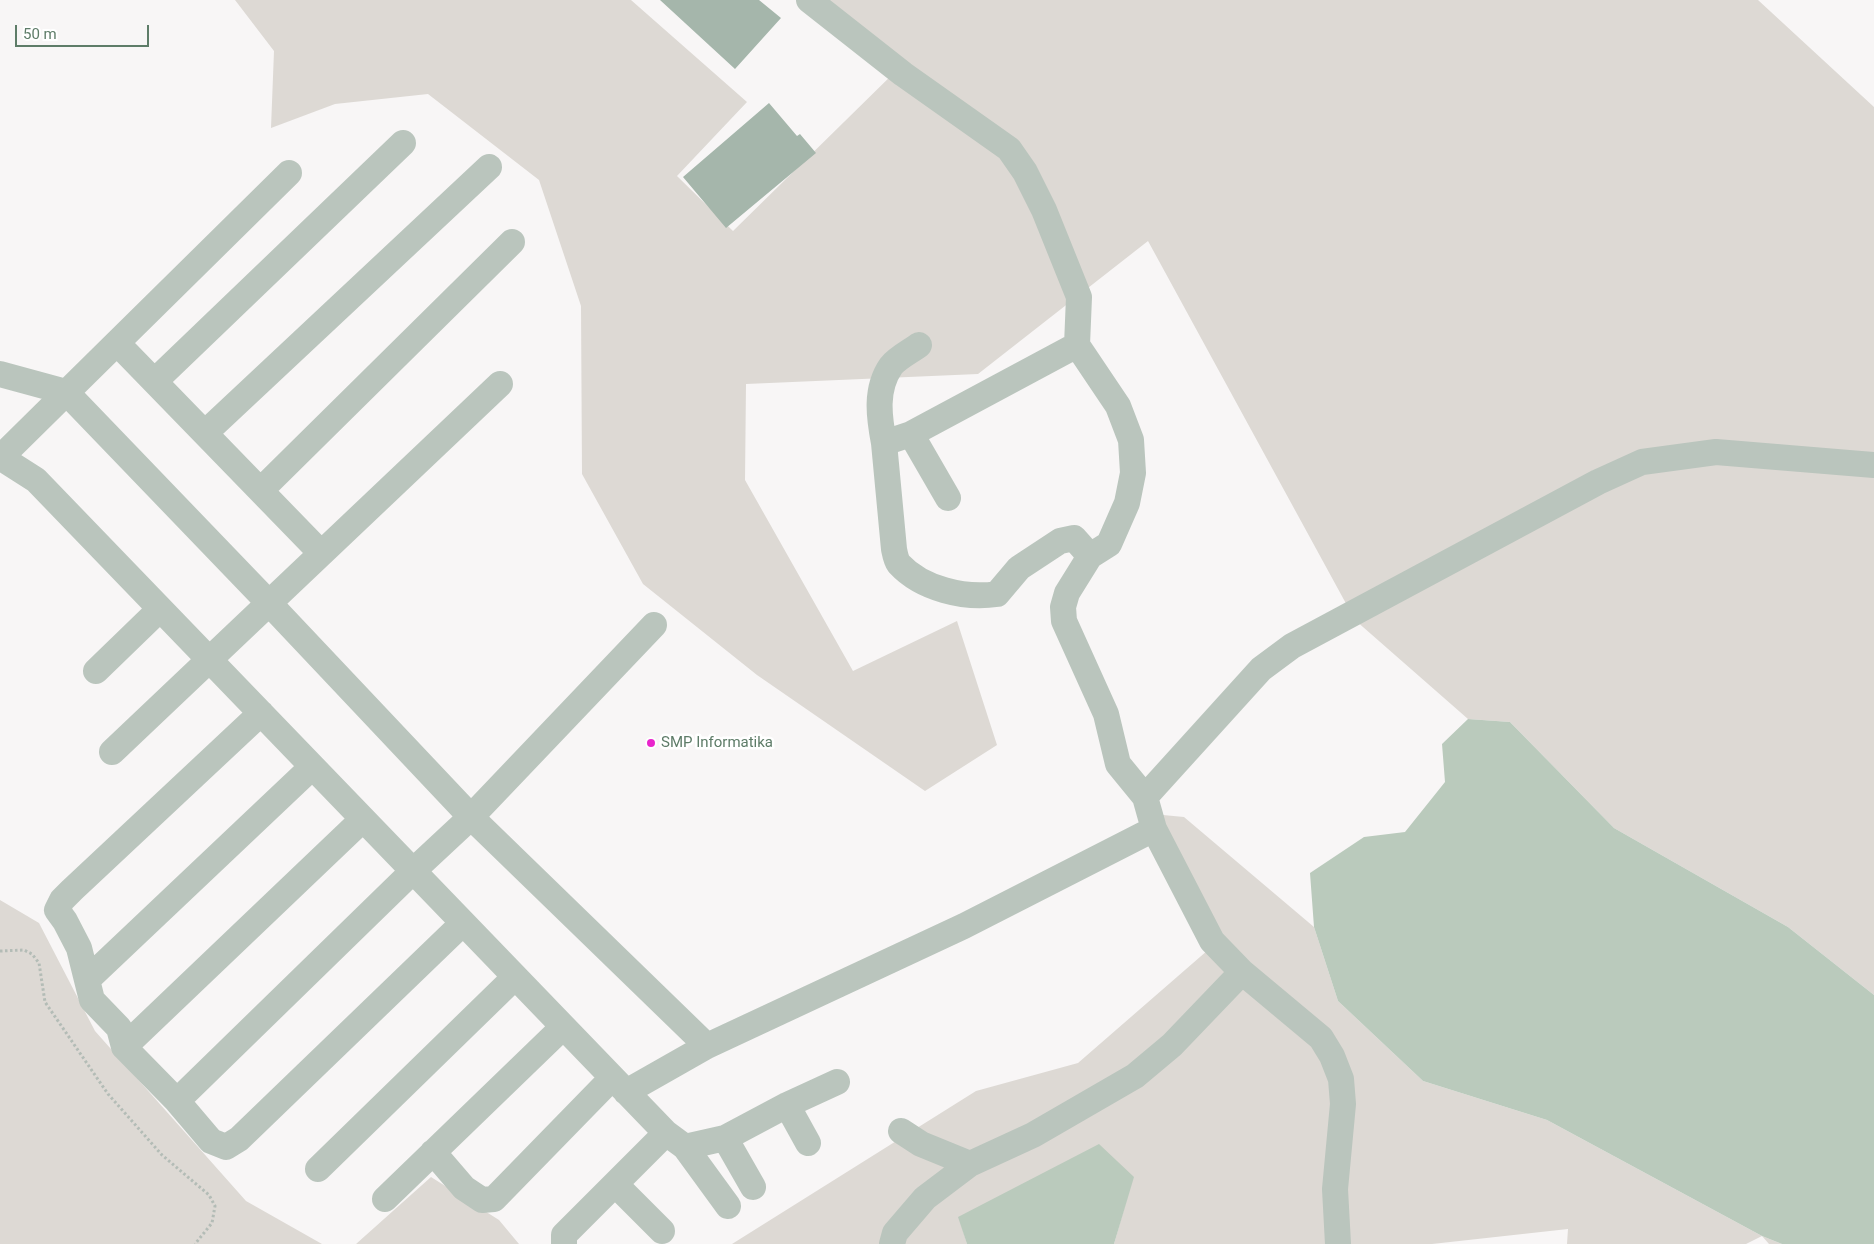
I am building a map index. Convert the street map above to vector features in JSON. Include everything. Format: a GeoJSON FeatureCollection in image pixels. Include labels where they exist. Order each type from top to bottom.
{"type":"FeatureCollection","features":[{"type":"Feature","properties":{"kind":"street"},"geometry":{"type":"LineString","coordinates":[[810,0],[903,74],[1009,148],[1025,172],[1044,210],[1079,297],[1077,345],[1118,406],[1132,440],[1133,473],[1128,503],[1109,544],[1090,556],[1067,593],[1063,607],[1064,621],[1106,714],[1118,764],[1145,797],[1154,829],[1212,941],[1242,972],[1321,1038],[1332,1056],[1341,1079],[1343,1104],[1335,1189],[1338,1244]]}},
{"type":"Feature","properties":{"kind":"street"},"geometry":{"type":"LineString","coordinates":[[154,381],[403,143]]}},
{"type":"Feature","properties":{"kind":"street"},"geometry":{"type":"LineString","coordinates":[[205,433],[489,167]]}},
{"type":"Feature","properties":{"kind":"street"},"geometry":{"type":"LineString","coordinates":[[289,173],[0,457],[36,480],[619,1085],[675,1140],[728,1206]]}},
{"type":"Feature","properties":{"kind":"street"},"geometry":{"type":"LineString","coordinates":[[261,490],[512,242]]}},
{"type":"Feature","properties":{"kind":"street"},"geometry":{"type":"LineString","coordinates":[[116,343],[321,553]]}},
{"type":"Feature","properties":{"kind":"street"},"geometry":{"type":"LineString","coordinates":[[920,345],[892,365],[879,397],[894,549],[898,563],[923,582],[942,590],[983,596],[997,594],[1019,568],[1060,541],[1074,538],[1090,556]]}},
{"type":"Feature","properties":{"kind":"street"},"geometry":{"type":"LineString","coordinates":[[884,443],[911,434],[1077,345]]}},
{"type":"Feature","properties":{"kind":"street"},"geometry":{"type":"LineString","coordinates":[[0,374],[66,392],[471,817],[707,1046]]}},
{"type":"Feature","properties":{"kind":"street"},"geometry":{"type":"LineString","coordinates":[[112,752],[500,384]]}},
{"type":"Feature","properties":{"kind":"street"},"geometry":{"type":"LineString","coordinates":[[911,434],[948,498]]}},
{"type":"Feature","properties":{"kind":"street"},"geometry":{"type":"LineString","coordinates":[[1145,797],[1261,669],[1292,646],[1607,478],[1642,462],[1716,452],[1874,465]]}},
{"type":"Feature","properties":{"kind":"street"},"geometry":{"type":"LineString","coordinates":[[96,672],[160,609]]}},
{"type":"Feature","properties":{"kind":"street"},"geometry":{"type":"LineString","coordinates":[[177,1101],[471,817],[654,625]]}},
{"type":"Feature","properties":{"kind":"street"},"geometry":{"type":"LineString","coordinates":[[261,713],[72,890],[62,900],[57,910],[79,948],[92,1000],[119,1028],[124,1047],[177,1101],[211,1141],[226,1147],[239,1139],[463,923]]}},
{"type":"Feature","properties":{"kind":"street"},"geometry":{"type":"LineString","coordinates":[[87,980],[312,767]]}},
{"type":"Feature","properties":{"kind":"street"},"geometry":{"type":"LineString","coordinates":[[124,1047],[363,819]]}},
{"type":"Feature","properties":{"kind":"street"},"geometry":{"type":"LineString","coordinates":[[433,1152],[464,1188],[482,1200],[494,1199],[619,1085],[964,926],[1154,829]]}},
{"type":"Feature","properties":{"kind":"street"},"geometry":{"type":"LineString","coordinates":[[892,1244],[895,1233],[925,1198],[970,1164],[1033,1135],[1135,1076],[1172,1045],[1242,972]]}},
{"type":"Feature","properties":{"kind":"street"},"geometry":{"type":"LineString","coordinates":[[318,1169],[515,976]]}},
{"type":"Feature","properties":{"kind":"street"},"geometry":{"type":"LineString","coordinates":[[385,1199],[563,1027]]}},
{"type":"Feature","properties":{"kind":"street"},"geometry":{"type":"LineString","coordinates":[[564,1244],[564,1234],[615,1184],[675,1140],[725,1138],[787,1105],[837,1082]]}},
{"type":"Feature","properties":{"kind":"street"},"geometry":{"type":"LineString","coordinates":[[787,1105],[808,1143]]}},
{"type":"Feature","properties":{"kind":"street"},"geometry":{"type":"LineString","coordinates":[[901,1131],[921,1144],[970,1164]]}},
{"type":"Feature","properties":{"kind":"street"},"geometry":{"type":"LineString","coordinates":[[725,1138],[752,1187]]}},
{"type":"Feature","properties":{"kind":"street"},"geometry":{"type":"LineString","coordinates":[[615,1184],[662,1231]]}},
{"type":"Feature","properties":{"kind":"path"},"geometry":{"type":"LineString","coordinates":[[0,952],[24,950],[32,954],[38,963],[44,1002],[108,1094],[162,1155],[209,1195],[215,1206],[212,1223],[195,1244]]}},
{"type":"Feature","properties":{"kind":"shaded area"},"geometry":{"type":"Polygon","coordinates":[[[235,0],[631,0],[747,102],[677,176],[733,231],[901,66],[819,0],[1758,0],[1874,107],[1874,995],[1788,927],[1614,828],[1510,722],[1468,719],[1355,620],[1148,241],[978,374],[746,384],[745,480],[853,671],[957,621],[997,745],[925,791],[757,675],[643,584],[582,474],[581,306],[539,180],[428,94],[335,104],[271,128],[274,51],[235,0]]]}},
{"type":"Feature","properties":{"kind":"shaded area"},"geometry":{"type":"Polygon","coordinates":[[[1468,719],[1510,722],[1614,828],[1788,927],[1874,995],[1874,1244],[1782,1244],[1762,1236],[1547,1120],[1423,1081],[1338,1001],[1314,927],[1310,873],[1364,837],[1405,832],[1445,782],[1442,744],[1468,719]]]}},
{"type":"Feature","properties":{"kind":"shaded area"},"geometry":{"type":"Polygon","coordinates":[[[1142,813],[1184,817],[1314,927],[1338,1001],[1423,1081],[1547,1120],[1762,1236],[1746,1244],[1567,1244],[1568,1229],[1432,1244],[1114,1244],[1133,1177],[959,1217],[967,1244],[732,1244],[976,1091],[1078,1063],[1208,950],[1142,813]]]}},
{"type":"Feature","properties":{"kind":"shaded area"},"geometry":{"type":"Polygon","coordinates":[[[0,900],[39,923],[95,1031],[246,1201],[322,1244],[0,1244],[0,900]]]}},
{"type":"Feature","properties":{"kind":"shaded area"},"geometry":{"type":"Polygon","coordinates":[[[1099,1144],[1134,1177],[1114,1244],[967,1244],[958,1217],[1099,1144]]]}},
{"type":"Feature","properties":{"kind":"shaded area"},"geometry":{"type":"Polygon","coordinates":[[[431,1177],[499,1220],[519,1244],[356,1244],[431,1177]]]}},
{"type":"Feature","properties":{"kind":"shaded area"},"geometry":{"type":"Polygon","coordinates":[[[1762,1236],[1782,1244],[1769,1244],[1762,1236]]]}},
{"type":"Feature","properties":{"kind":"building"},"geometry":{"type":"Polygon","coordinates":[[[660,0],[759,0],[781,18],[735,69],[660,0]]]}},
{"type":"Feature","properties":{"kind":"building"},"geometry":{"type":"Polygon","coordinates":[[[769,103],[797,136],[800,134],[816,153],[726,228],[683,177],[769,103]]]}},
{"type":"Feature","properties":{"kind":"place","name":"SMP Informatika"},"geometry":{"type":"Point","coordinates":[651,743]}}]}
